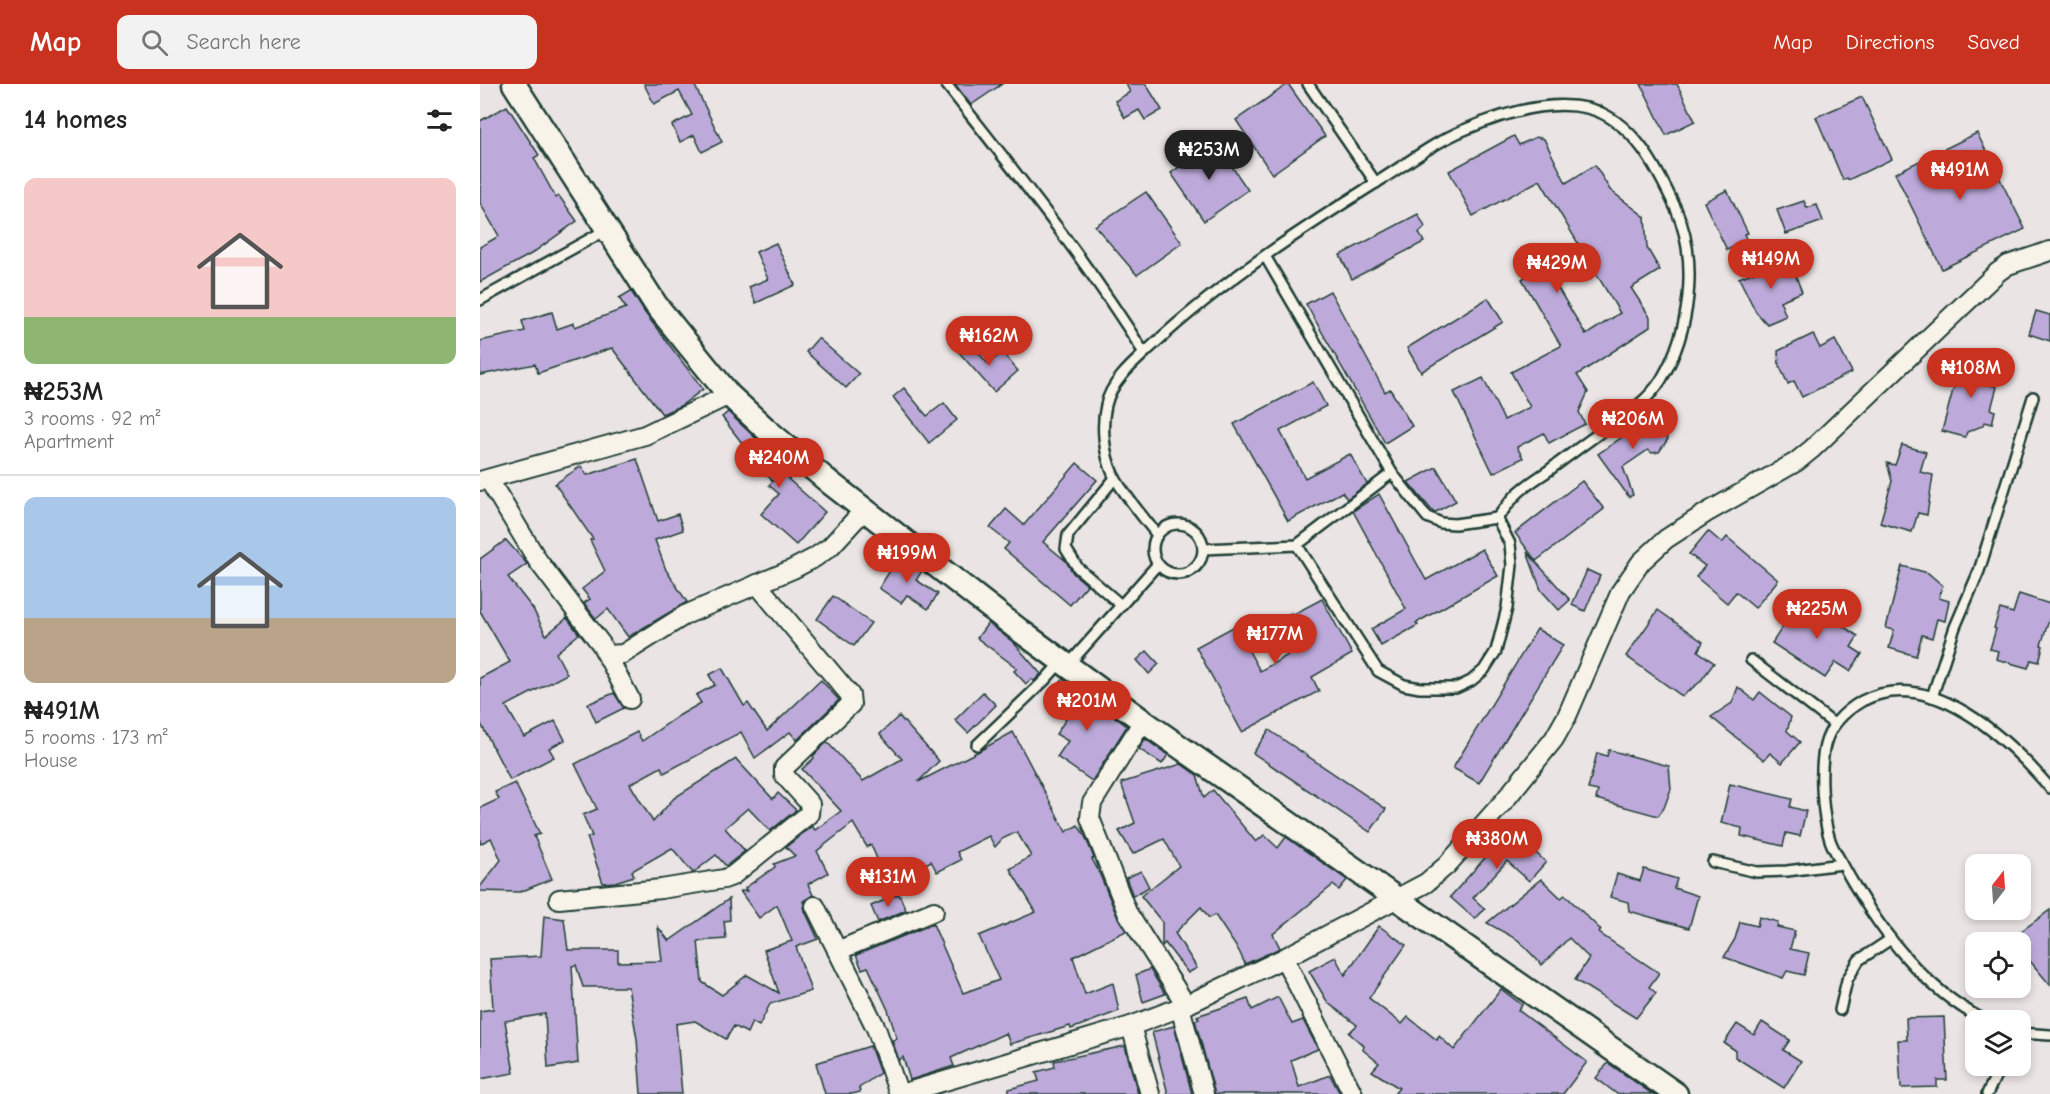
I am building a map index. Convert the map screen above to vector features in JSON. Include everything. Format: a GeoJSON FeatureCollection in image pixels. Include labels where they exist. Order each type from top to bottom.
{"type":"FeatureCollection","features":[{"type":"Feature","properties":{"kind":"street"},"geometry":{"type":"LineString","coordinates":[[514,84],[656,304],[729,395],[768,431],[864,510],[1143,721],[1676,1094]]}},
{"type":"Feature","properties":{"kind":"street"},"geometry":{"type":"LineString","coordinates":[[815,906],[876,1028],[900,1094],[1131,1026],[1183,1006],[1284,958],[1397,900],[1426,883],[1447,865],[1521,782],[1554,739],[1567,716],[1622,591],[1641,562],[1653,549],[1706,513],[1796,462],[1998,272],[2014,262],[2050,251]]}},
{"type":"Feature","properties":{"kind":"street"},"geometry":{"type":"LineString","coordinates":[[630,699],[608,655],[538,561],[484,480],[645,435],[729,395]]}},
{"type":"Feature","properties":{"kind":"street"},"geometry":{"type":"LineString","coordinates":[[608,655],[623,654],[685,615],[793,569],[822,553],[864,510]]}},
{"type":"Feature","properties":{"kind":"street"},"geometry":{"type":"LineString","coordinates":[[559,899],[661,889],[724,879],[732,876],[809,814],[810,804],[784,775],[784,768],[851,704],[852,699],[757,584]]}},
{"type":"Feature","properties":{"kind":"street"},"geometry":{"type":"LineString","coordinates":[[1143,721],[1092,803],[1090,818],[1127,912],[1183,1006],[1203,1094]]}},
{"type":"Feature","properties":{"kind":"street"},"geometry":{"type":"LineString","coordinates":[[837,951],[934,911]]}},
{"type":"Feature","properties":{"kind":"street"},"geometry":{"type":"LineString","coordinates":[[1284,958],[1353,1094]]}},
{"type":"Feature","properties":{"kind":"street"},"geometry":{"type":"LineString","coordinates":[[1131,1026],[1150,1094]]}},
{"type":"Feature","properties":{"kind":"lane"},"geometry":{"type":"LineString","coordinates":[[946,84],[1070,242],[1110,298],[1144,353]]}},
{"type":"Feature","properties":{"kind":"lane"},"geometry":{"type":"LineString","coordinates":[[1308,84],[1376,183]]}},
{"type":"Feature","properties":{"kind":"lane"},"geometry":{"type":"LineString","coordinates":[[1157,535],[1115,478],[1105,443],[1106,401],[1115,385],[1132,364],[1184,317],[1265,256],[1292,236],[1462,131],[1523,110],[1559,105],[1586,108],[1604,114],[1633,136],[1669,193],[1681,221],[1689,253],[1689,284],[1674,354],[1659,382],[1636,408],[1518,493],[1497,518],[1455,524],[1441,523],[1427,517],[1392,473],[1265,256]]}},
{"type":"Feature","properties":{"kind":"lane"},"geometry":{"type":"LineString","coordinates":[[480,300],[607,230]]}},
{"type":"Feature","properties":{"kind":"lane"},"geometry":{"type":"LineString","coordinates":[[1932,696],[1955,627],[1979,571],[2033,397]]}},
{"type":"Feature","properties":{"kind":"lane"},"geometry":{"type":"LineString","coordinates":[[1203,549],[1298,545],[1392,473]]}},
{"type":"Feature","properties":{"kind":"lane"},"geometry":{"type":"LineString","coordinates":[[1115,478],[1068,535],[1066,549],[1078,568],[1121,606]]}},
{"type":"Feature","properties":{"kind":"lane"},"geometry":{"type":"LineString","coordinates":[[1298,545],[1378,671],[1404,685],[1420,688],[1456,688],[1471,681],[1484,670],[1496,651],[1507,608],[1512,565],[1510,544],[1497,518]]}},
{"type":"Feature","properties":{"kind":"lane"},"geometry":{"type":"LineString","coordinates":[[1184,525],[1197,534],[1203,549],[1196,567],[1180,574],[1157,565],[1153,556],[1154,539],[1165,527],[1184,525]]}},
{"type":"Feature","properties":{"kind":"lane"},"geometry":{"type":"LineString","coordinates":[[977,745],[1065,663],[1121,606],[1157,565]]}},
{"type":"Feature","properties":{"kind":"lane"},"geometry":{"type":"LineString","coordinates":[[1751,660],[1834,724]]}},
{"type":"Feature","properties":{"kind":"lane"},"geometry":{"type":"LineString","coordinates":[[1965,1010],[1913,967],[1863,900],[1830,841],[1824,816],[1822,789],[1826,745],[1834,724],[1851,707],[1869,698],[1901,691],[1932,696],[1960,709],[1990,729],[2050,788]]}},
{"type":"Feature","properties":{"kind":"lane"},"geometry":{"type":"LineString","coordinates":[[1713,862],[1757,872],[1787,871],[1842,864]]}},
{"type":"Feature","properties":{"kind":"lane"},"geometry":{"type":"LineString","coordinates":[[1840,1010],[1846,980],[1859,960],[1891,939]]}},
{"type":"Feature","properties":{"kind":"lane"},"geometry":{"type":"LineString","coordinates":[[2031,1034],[2050,1035]]}},
{"type":"Feature","properties":{"kind":"lane"},"geometry":{"type":"LineString","coordinates":[[1987,1094],[1996,1076]]}},
{"type":"Feature","properties":{"kind":"building"},"geometry":{"type":"Polygon","coordinates":[[[644,84],[694,84],[722,142],[702,152],[694,135],[680,142],[672,125],[692,115],[679,91],[654,104],[644,84]]]}},
{"type":"Feature","properties":{"kind":"building"},"geometry":{"type":"Polygon","coordinates":[[[955,84],[1002,84],[971,105],[955,84]]]}},
{"type":"Feature","properties":{"kind":"building"},"geometry":{"type":"Polygon","coordinates":[[[1126,84],[1146,84],[1162,110],[1145,120],[1139,110],[1125,118],[1115,101],[1130,92],[1126,84]]]}},
{"type":"Feature","properties":{"kind":"building"},"geometry":{"type":"Polygon","coordinates":[[[1288,84],[1325,136],[1272,174],[1236,120],[1288,84]]]}},
{"type":"Feature","properties":{"kind":"building"},"geometry":{"type":"Polygon","coordinates":[[[1641,84],[1677,84],[1695,121],[1666,135],[1641,84]]]}},
{"type":"Feature","properties":{"kind":"building"},"geometry":{"type":"Polygon","coordinates":[[[1862,97],[1892,159],[1848,180],[1847,178],[1843,180],[1816,117],[1862,97]]]}},
{"type":"Feature","properties":{"kind":"building"},"geometry":{"type":"Polygon","coordinates":[[[507,106],[539,155],[534,158],[556,198],[559,196],[577,221],[531,254],[480,282],[480,247],[499,236],[480,203],[480,121],[507,106]]]}},
{"type":"Feature","properties":{"kind":"building"},"geometry":{"type":"Polygon","coordinates":[[[1977,133],[2025,229],[1942,269],[1895,173],[1977,133]]]}},
{"type":"Feature","properties":{"kind":"building"},"geometry":{"type":"Polygon","coordinates":[[[1514,136],[1519,145],[1536,137],[1544,139],[1566,183],[1595,165],[1610,190],[1645,217],[1647,248],[1660,270],[1631,288],[1650,317],[1650,327],[1577,375],[1588,392],[1579,412],[1585,424],[1549,443],[1544,433],[1517,447],[1523,458],[1493,473],[1454,392],[1483,378],[1504,420],[1530,407],[1511,372],[1561,346],[1522,279],[1544,265],[1586,335],[1620,313],[1540,180],[1473,216],[1449,171],[1514,136]]]}},
{"type":"Feature","properties":{"kind":"building"},"geometry":{"type":"Polygon","coordinates":[[[1213,139],[1248,190],[1204,221],[1171,173],[1196,155],[1194,152],[1213,139]]]}},
{"type":"Feature","properties":{"kind":"building"},"geometry":{"type":"Polygon","coordinates":[[[1727,190],[1748,233],[1744,234],[1747,241],[1727,250],[1704,202],[1727,190]]]}},
{"type":"Feature","properties":{"kind":"building"},"geometry":{"type":"Polygon","coordinates":[[[1146,192],[1182,243],[1137,275],[1095,226],[1146,192]]]}},
{"type":"Feature","properties":{"kind":"building"},"geometry":{"type":"Polygon","coordinates":[[[1804,201],[1807,208],[1817,205],[1823,221],[1786,234],[1777,210],[1804,201]]]}},
{"type":"Feature","properties":{"kind":"building"},"geometry":{"type":"Polygon","coordinates":[[[1418,214],[1425,227],[1419,233],[1424,242],[1352,279],[1340,255],[1418,214]]]}},
{"type":"Feature","properties":{"kind":"building"},"geometry":{"type":"Polygon","coordinates":[[[776,243],[795,285],[756,303],[749,287],[768,279],[756,252],[776,243]]]}},
{"type":"Feature","properties":{"kind":"building"},"geometry":{"type":"Polygon","coordinates":[[[1790,261],[1802,292],[1780,301],[1786,316],[1767,324],[1756,312],[1739,278],[1790,261]]]}},
{"type":"Feature","properties":{"kind":"building"},"geometry":{"type":"Polygon","coordinates":[[[631,291],[703,389],[682,405],[662,414],[612,348],[538,373],[535,364],[480,375],[480,341],[525,331],[522,321],[552,312],[557,329],[574,323],[575,327],[626,308],[619,298],[631,291]]]}},
{"type":"Feature","properties":{"kind":"building"},"geometry":{"type":"Polygon","coordinates":[[[1330,291],[1385,392],[1390,389],[1412,426],[1385,443],[1306,304],[1330,291]]]}},
{"type":"Feature","properties":{"kind":"building"},"geometry":{"type":"Polygon","coordinates":[[[1488,298],[1503,322],[1421,372],[1407,348],[1488,298]]]}},
{"type":"Feature","properties":{"kind":"building"},"geometry":{"type":"Polygon","coordinates":[[[2036,311],[2050,315],[2050,341],[2029,334],[2036,311]]]}},
{"type":"Feature","properties":{"kind":"building"},"geometry":{"type":"Polygon","coordinates":[[[1813,334],[1820,348],[1835,340],[1852,372],[1802,397],[1794,381],[1788,384],[1779,365],[1778,351],[1813,334]]]}},
{"type":"Feature","properties":{"kind":"building"},"geometry":{"type":"Polygon","coordinates":[[[818,338],[859,374],[846,388],[806,352],[818,338]]]}},
{"type":"Feature","properties":{"kind":"building"},"geometry":{"type":"Polygon","coordinates":[[[968,340],[988,364],[1002,352],[1018,371],[994,392],[957,350],[968,340]]]}},
{"type":"Feature","properties":{"kind":"building"},"geometry":{"type":"Polygon","coordinates":[[[1968,355],[1992,362],[1987,384],[1997,387],[1991,409],[1995,411],[1992,424],[1985,422],[1982,426],[1967,432],[1965,437],[1942,431],[1957,375],[1962,377],[1968,355]]]}},
{"type":"Feature","properties":{"kind":"building"},"geometry":{"type":"Polygon","coordinates":[[[1313,382],[1326,406],[1280,431],[1305,478],[1350,454],[1367,484],[1347,499],[1342,492],[1288,521],[1234,424],[1313,382]]]}},
{"type":"Feature","properties":{"kind":"building"},"geometry":{"type":"Polygon","coordinates":[[[904,388],[927,416],[944,403],[957,420],[929,443],[893,397],[904,388]]]}},
{"type":"Feature","properties":{"kind":"building"},"geometry":{"type":"Polygon","coordinates":[[[728,412],[785,466],[781,470],[790,478],[788,479],[825,512],[796,545],[761,514],[779,494],[769,485],[773,481],[749,459],[752,456],[722,417],[728,412]]]}},
{"type":"Feature","properties":{"kind":"building"},"geometry":{"type":"Polygon","coordinates":[[[1647,420],[1653,420],[1668,439],[1659,452],[1652,453],[1648,450],[1623,467],[1633,495],[1629,497],[1598,454],[1647,420]]]}},
{"type":"Feature","properties":{"kind":"building"},"geometry":{"type":"Polygon","coordinates":[[[1902,445],[1926,452],[1920,472],[1933,475],[1927,515],[1918,513],[1912,532],[1880,523],[1892,481],[1887,463],[1895,465],[1902,445]]]}},
{"type":"Feature","properties":{"kind":"building"},"geometry":{"type":"Polygon","coordinates":[[[637,459],[658,521],[678,514],[683,530],[655,540],[666,570],[687,602],[628,637],[608,609],[596,619],[584,603],[590,599],[582,589],[605,571],[590,540],[593,539],[555,484],[581,466],[587,475],[637,459]]]}},
{"type":"Feature","properties":{"kind":"building"},"geometry":{"type":"Polygon","coordinates":[[[1077,463],[1097,480],[1043,542],[1066,561],[1073,573],[1087,585],[1070,605],[1004,549],[1009,543],[990,528],[1006,509],[1024,525],[1077,463]]]}},
{"type":"Feature","properties":{"kind":"building"},"geometry":{"type":"Polygon","coordinates":[[[1436,467],[1456,501],[1434,513],[1408,482],[1436,467]]]}},
{"type":"Feature","properties":{"kind":"building"},"geometry":{"type":"Polygon","coordinates":[[[1582,481],[1604,509],[1536,561],[1515,533],[1582,481]]]}},
{"type":"Feature","properties":{"kind":"building"},"geometry":{"type":"Polygon","coordinates":[[[1379,494],[1426,580],[1482,549],[1498,576],[1381,646],[1371,629],[1406,609],[1353,511],[1379,494]]]}},
{"type":"Feature","properties":{"kind":"building"},"geometry":{"type":"Polygon","coordinates":[[[1708,531],[1722,543],[1727,537],[1778,580],[1755,608],[1736,592],[1727,603],[1696,577],[1705,566],[1689,554],[1708,531]]]}},
{"type":"Feature","properties":{"kind":"building"},"geometry":{"type":"Polygon","coordinates":[[[506,540],[527,564],[508,577],[533,609],[546,635],[567,618],[579,634],[556,653],[567,674],[506,706],[524,737],[555,721],[565,740],[549,748],[554,757],[510,780],[480,722],[480,678],[510,662],[480,611],[480,559],[506,540]]]}},
{"type":"Feature","properties":{"kind":"building"},"geometry":{"type":"Polygon","coordinates":[[[1527,552],[1570,600],[1559,610],[1541,590],[1527,552]]]}},
{"type":"Feature","properties":{"kind":"building"},"geometry":{"type":"Polygon","coordinates":[[[900,555],[922,571],[916,580],[938,594],[928,609],[907,595],[901,603],[879,588],[900,555]]]}},
{"type":"Feature","properties":{"kind":"building"},"geometry":{"type":"Polygon","coordinates":[[[1902,566],[1928,573],[1942,585],[1939,598],[1949,601],[1945,621],[1937,619],[1932,638],[1922,635],[1916,656],[1889,648],[1894,630],[1886,628],[1902,566]]]}},
{"type":"Feature","properties":{"kind":"building"},"geometry":{"type":"Polygon","coordinates":[[[1587,570],[1600,576],[1585,611],[1572,605],[1587,570]]]}},
{"type":"Feature","properties":{"kind":"building"},"geometry":{"type":"Polygon","coordinates":[[[2019,594],[2050,604],[2050,617],[2041,645],[2043,646],[2039,662],[2031,660],[2028,668],[1996,659],[1998,651],[1990,649],[2000,609],[2013,613],[2019,594]]]}},
{"type":"Feature","properties":{"kind":"building"},"geometry":{"type":"Polygon","coordinates":[[[833,596],[871,623],[854,646],[817,619],[833,596]]]}},
{"type":"Feature","properties":{"kind":"building"},"geometry":{"type":"Polygon","coordinates":[[[1322,599],[1352,654],[1312,677],[1319,691],[1242,732],[1196,647],[1235,626],[1260,671],[1290,654],[1272,622],[1291,613],[1292,615],[1322,599]]]}},
{"type":"Feature","properties":{"kind":"building"},"geometry":{"type":"Polygon","coordinates":[[[1801,599],[1858,636],[1851,647],[1862,654],[1850,671],[1836,662],[1825,678],[1772,643],[1801,599]]]}},
{"type":"Feature","properties":{"kind":"building"},"geometry":{"type":"Polygon","coordinates":[[[1658,610],[1703,642],[1698,651],[1714,663],[1700,682],[1682,696],[1626,656],[1658,610]]]}},
{"type":"Feature","properties":{"kind":"building"},"geometry":{"type":"Polygon","coordinates":[[[988,623],[1013,642],[1041,674],[1034,681],[1031,679],[1026,684],[1014,671],[1017,668],[977,638],[988,623]]]}},
{"type":"Feature","properties":{"kind":"building"},"geometry":{"type":"Polygon","coordinates":[[[1537,629],[1563,645],[1479,783],[1453,768],[1537,629]]]}},
{"type":"Feature","properties":{"kind":"building"},"geometry":{"type":"Polygon","coordinates":[[[1147,651],[1159,664],[1149,674],[1137,660],[1147,651]]]}},
{"type":"Feature","properties":{"kind":"building"},"geometry":{"type":"Polygon","coordinates":[[[722,668],[744,706],[748,703],[767,731],[821,680],[839,700],[797,740],[790,732],[755,758],[741,732],[664,773],[661,767],[630,784],[653,822],[674,798],[736,759],[773,799],[778,793],[796,810],[770,831],[748,808],[725,828],[745,851],[726,866],[716,855],[693,873],[672,848],[632,871],[634,876],[603,883],[587,837],[592,836],[583,815],[597,809],[575,764],[637,732],[642,741],[701,703],[696,695],[715,685],[709,675],[722,668]]]}},
{"type":"Feature","properties":{"kind":"building"},"geometry":{"type":"Polygon","coordinates":[[[1063,679],[1127,726],[1092,781],[1057,757],[1068,741],[1056,734],[1074,707],[1053,693],[1063,679]]]}},
{"type":"Feature","properties":{"kind":"building"},"geometry":{"type":"Polygon","coordinates":[[[1738,687],[1754,700],[1760,692],[1791,717],[1787,731],[1800,742],[1782,763],[1770,753],[1764,760],[1711,717],[1732,703],[1738,687]]]}},
{"type":"Feature","properties":{"kind":"building"},"geometry":{"type":"Polygon","coordinates":[[[983,692],[996,705],[968,733],[955,720],[983,692]]]}},
{"type":"Feature","properties":{"kind":"building"},"geometry":{"type":"Polygon","coordinates":[[[614,693],[624,708],[596,722],[588,704],[614,693]]]}},
{"type":"Feature","properties":{"kind":"building"},"geometry":{"type":"Polygon","coordinates":[[[899,716],[939,761],[918,782],[1013,732],[1066,832],[1078,825],[1085,836],[1094,858],[1092,859],[1126,931],[1073,957],[1085,994],[1113,983],[1119,1011],[1071,1029],[1070,1026],[1010,1044],[1006,1033],[951,1058],[954,1066],[910,1080],[903,1057],[899,1060],[892,1040],[897,1039],[888,1010],[868,967],[862,969],[856,955],[933,924],[963,993],[999,980],[979,936],[1036,912],[1010,869],[1031,856],[1017,832],[1002,839],[995,847],[989,836],[957,852],[961,860],[937,872],[931,861],[922,866],[920,862],[885,877],[871,845],[867,847],[853,823],[817,851],[828,873],[808,884],[813,895],[803,901],[805,911],[818,939],[796,947],[811,991],[770,1004],[759,1026],[752,1022],[747,1033],[734,1026],[726,1039],[695,1021],[676,1024],[682,1094],[641,1094],[637,1039],[628,987],[583,987],[576,965],[572,966],[578,1063],[548,1068],[545,1014],[505,1021],[514,1073],[480,1079],[480,1011],[493,1009],[490,959],[541,956],[544,916],[564,919],[568,950],[618,950],[618,962],[662,961],[658,927],[669,941],[729,899],[730,920],[724,921],[726,939],[698,941],[702,982],[722,995],[747,975],[779,993],[764,950],[792,941],[777,905],[759,918],[740,891],[747,891],[745,888],[775,867],[774,864],[795,856],[786,847],[812,826],[815,830],[841,811],[802,769],[814,758],[813,756],[827,742],[863,781],[902,759],[880,734],[899,716]]]}},
{"type":"Feature","properties":{"kind":"building"},"geometry":{"type":"Polygon","coordinates":[[[1269,730],[1386,809],[1370,832],[1253,753],[1269,730]]]}},
{"type":"Feature","properties":{"kind":"building"},"geometry":{"type":"Polygon","coordinates":[[[1145,739],[1168,755],[1162,764],[1139,749],[1145,739]]]}},
{"type":"Feature","properties":{"kind":"building"},"geometry":{"type":"Polygon","coordinates":[[[1609,750],[1669,766],[1671,789],[1664,808],[1658,816],[1596,799],[1598,791],[1588,789],[1597,753],[1607,756],[1609,750]]]}},
{"type":"Feature","properties":{"kind":"building"},"geometry":{"type":"Polygon","coordinates":[[[1181,764],[1197,775],[1204,798],[1213,790],[1256,842],[1264,835],[1278,848],[1286,837],[1347,880],[1339,890],[1333,885],[1273,934],[1280,948],[1245,964],[1215,915],[1209,918],[1201,907],[1175,933],[1197,968],[1188,973],[1165,943],[1162,946],[1162,922],[1141,896],[1179,866],[1164,839],[1133,854],[1119,831],[1135,823],[1121,783],[1181,764]]]}},
{"type":"Feature","properties":{"kind":"building"},"geometry":{"type":"Polygon","coordinates":[[[515,783],[540,834],[534,836],[552,879],[520,892],[480,891],[480,887],[501,860],[491,838],[480,844],[480,808],[499,799],[495,792],[515,783]]]}},
{"type":"Feature","properties":{"kind":"building"},"geometry":{"type":"Polygon","coordinates":[[[1730,784],[1792,799],[1790,807],[1806,811],[1800,836],[1786,833],[1783,846],[1741,836],[1742,828],[1721,823],[1730,784]]]}},
{"type":"Feature","properties":{"kind":"building"},"geometry":{"type":"Polygon","coordinates":[[[1510,830],[1546,862],[1529,881],[1507,861],[1473,898],[1485,909],[1475,919],[1450,897],[1510,830]]]}},
{"type":"Feature","properties":{"kind":"building"},"geometry":{"type":"Polygon","coordinates":[[[1644,869],[1677,879],[1674,888],[1698,896],[1689,928],[1629,911],[1628,902],[1610,897],[1617,874],[1640,881],[1644,869]]]}},
{"type":"Feature","properties":{"kind":"building"},"geometry":{"type":"Polygon","coordinates":[[[1141,871],[1149,887],[1133,896],[1126,878],[1141,871]]]}},
{"type":"Feature","properties":{"kind":"building"},"geometry":{"type":"Polygon","coordinates":[[[1541,879],[1561,898],[1565,895],[1601,930],[1599,933],[1659,973],[1649,987],[1656,993],[1636,1018],[1575,980],[1589,958],[1569,938],[1542,965],[1518,940],[1487,923],[1541,879]]]}},
{"type":"Feature","properties":{"kind":"building"},"geometry":{"type":"Polygon","coordinates":[[[899,894],[906,910],[878,922],[871,906],[899,894]]]}},
{"type":"Feature","properties":{"kind":"building"},"geometry":{"type":"Polygon","coordinates":[[[2050,910],[2050,985],[2031,962],[2031,932],[2020,932],[2050,910]]]}},
{"type":"Feature","properties":{"kind":"building"},"geometry":{"type":"Polygon","coordinates":[[[1759,917],[1778,922],[1777,927],[1795,931],[1790,949],[1809,953],[1804,975],[1787,971],[1783,978],[1724,957],[1735,939],[1740,922],[1757,926],[1759,917]]]}},
{"type":"Feature","properties":{"kind":"building"},"geometry":{"type":"Polygon","coordinates":[[[1379,926],[1406,945],[1369,998],[1402,1024],[1408,1017],[1437,1040],[1439,1036],[1454,1050],[1501,989],[1522,1005],[1518,1010],[1587,1062],[1563,1094],[1394,1094],[1399,1088],[1372,1071],[1379,1063],[1363,1050],[1364,1046],[1349,1033],[1357,1025],[1328,1003],[1309,971],[1335,957],[1345,975],[1379,926]]]}},
{"type":"Feature","properties":{"kind":"building"},"geometry":{"type":"Polygon","coordinates":[[[1150,969],[1165,994],[1143,1002],[1136,975],[1150,969]]]}},
{"type":"Feature","properties":{"kind":"building"},"geometry":{"type":"Polygon","coordinates":[[[1278,997],[1292,1024],[1303,1020],[1318,1049],[1291,1060],[1299,1087],[1330,1075],[1340,1094],[1215,1094],[1195,1020],[1199,1019],[1197,1016],[1248,999],[1252,1010],[1278,997]]]}},
{"type":"Feature","properties":{"kind":"building"},"geometry":{"type":"Polygon","coordinates":[[[1944,1017],[1947,1080],[1937,1080],[1937,1087],[1901,1088],[1898,1040],[1907,1040],[1906,1018],[1944,1017]]]}},
{"type":"Feature","properties":{"kind":"building"},"geometry":{"type":"Polygon","coordinates":[[[1762,1022],[1790,1040],[1783,1050],[1801,1061],[1784,1088],[1735,1057],[1735,1050],[1724,1043],[1737,1024],[1754,1035],[1762,1022]]]}},
{"type":"Feature","properties":{"kind":"building"},"geometry":{"type":"Polygon","coordinates":[[[1174,1026],[1192,1094],[1168,1094],[1152,1032],[1174,1026]]]}},
{"type":"Feature","properties":{"kind":"building"},"geometry":{"type":"Polygon","coordinates":[[[870,1046],[880,1073],[859,1088],[860,1092],[825,1094],[816,1063],[870,1046]]]}},
{"type":"Feature","properties":{"kind":"building"},"geometry":{"type":"Polygon","coordinates":[[[1125,1046],[1138,1094],[1009,1094],[1009,1089],[1039,1081],[1036,1072],[1055,1067],[1054,1061],[1125,1046]]]}},
{"type":"Feature","properties":{"kind":"building"},"geometry":{"type":"Polygon","coordinates":[[[1608,1063],[1652,1094],[1617,1094],[1596,1078],[1608,1063]]]}}]}
